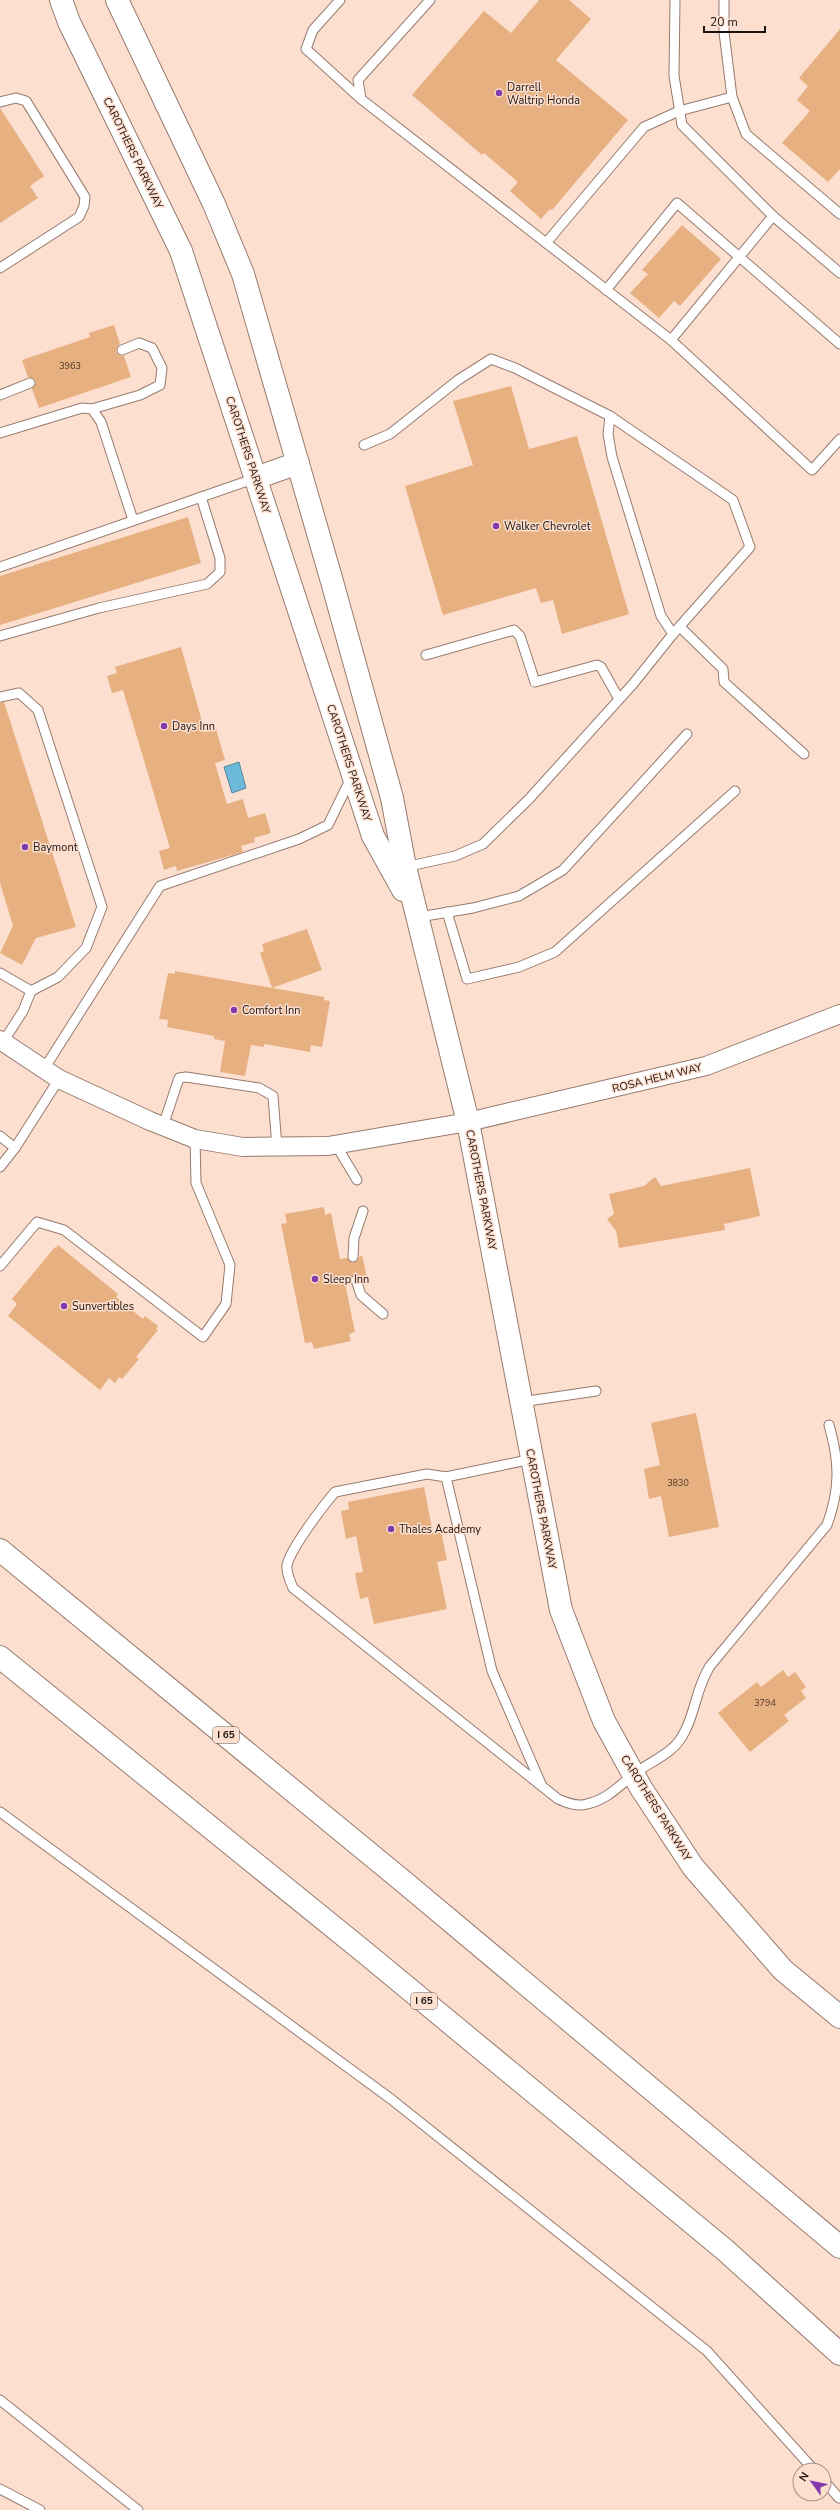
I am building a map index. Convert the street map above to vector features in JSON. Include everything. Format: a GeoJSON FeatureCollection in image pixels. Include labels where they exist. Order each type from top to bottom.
{"type":"FeatureCollection","features":[{"type":"Feature","properties":{"kind":"main road","name":"CAROTHERS PARKWAY"},"geometry":{"type":"LineString","coordinates":[[61,0],[69,22],[181,251],[373,836],[419,917]]}},
{"type":"Feature","properties":{"kind":"main road","name":"CAROTHERS PARKWAY"},"geometry":{"type":"LineString","coordinates":[[117,0],[214,204],[243,274],[298,463],[392,798],[405,867],[419,917],[468,1122],[560,1610],[604,1721],[633,1774],[693,1867],[747,1931],[783,1970],[840,2017]]}},
{"type":"Feature","properties":{"kind":"main road"},"geometry":{"type":"LineString","coordinates":[[256,478],[298,463]]}},
{"type":"Feature","properties":{"kind":"main road","name":"I 65"},"geometry":{"type":"LineString","coordinates":[[0,1550],[404,1882],[840,2247]]}},
{"type":"Feature","properties":{"kind":"main road","name":"I 65"},"geometry":{"type":"LineString","coordinates":[[0,1657],[363,1950],[730,2254],[840,2354]]}},
{"type":"Feature","properties":{"kind":"street","name":"ROSA HELM WAY"},"geometry":{"type":"LineString","coordinates":[[2,1041],[59,1079],[195,1139],[243,1147],[276,1147],[336,1144],[468,1122],[560,1102],[706,1066],[840,1014]]}},
{"type":"Feature","properties":{"kind":"lane"},"geometry":{"type":"LineString","coordinates":[[340,0],[313,30],[306,49],[361,99],[671,340],[812,470],[840,439]]}},
{"type":"Feature","properties":{"kind":"lane"},"geometry":{"type":"LineString","coordinates":[[361,99],[358,80],[430,0]]}},
{"type":"Feature","properties":{"kind":"lane"},"geometry":{"type":"LineString","coordinates":[[675,0],[674,76],[682,125],[773,216],[840,273]]}},
{"type":"Feature","properties":{"kind":"lane"},"geometry":{"type":"LineString","coordinates":[[724,0],[724,32],[732,97],[746,134],[840,214]]}},
{"type":"Feature","properties":{"kind":"lane"},"geometry":{"type":"LineString","coordinates":[[546,243],[644,127],[680,111],[732,97]]}},
{"type":"Feature","properties":{"kind":"lane"},"geometry":{"type":"LineString","coordinates":[[0,102],[16,98],[26,101],[85,197],[84,206],[79,217],[0,268]]}},
{"type":"Feature","properties":{"kind":"lane"},"geometry":{"type":"LineString","coordinates":[[606,290],[678,203],[840,344]]}},
{"type":"Feature","properties":{"kind":"lane"},"geometry":{"type":"LineString","coordinates":[[671,340],[773,216]]}},
{"type":"Feature","properties":{"kind":"lane"},"geometry":{"type":"LineString","coordinates":[[0,433],[82,408],[92,409],[140,395],[160,385],[162,368],[152,348],[139,343],[122,350]]}},
{"type":"Feature","properties":{"kind":"lane"},"geometry":{"type":"LineString","coordinates":[[364,445],[390,434],[458,380],[491,359],[515,368],[610,416],[733,500],[750,547],[673,634],[619,699],[529,799],[483,844],[455,856],[405,867]]}},
{"type":"Feature","properties":{"kind":"lane"},"geometry":{"type":"LineString","coordinates":[[0,395],[30,383]]}},
{"type":"Feature","properties":{"kind":"lane"},"geometry":{"type":"LineString","coordinates":[[92,409],[101,422],[133,520]]}},
{"type":"Feature","properties":{"kind":"lane"},"geometry":{"type":"LineString","coordinates":[[610,416],[608,434],[612,457],[661,616],[673,634]]}},
{"type":"Feature","properties":{"kind":"lane"},"geometry":{"type":"LineString","coordinates":[[0,567],[256,478]]}},
{"type":"Feature","properties":{"kind":"lane"},"geometry":{"type":"LineString","coordinates":[[0,636],[99,608],[207,584],[220,572],[220,558],[201,497]]}},
{"type":"Feature","properties":{"kind":"lane"},"geometry":{"type":"LineString","coordinates":[[680,627],[723,669],[724,682],[804,754]]}},
{"type":"Feature","properties":{"kind":"lane"},"geometry":{"type":"LineString","coordinates":[[426,655],[514,630],[520,636],[534,682],[597,665],[601,668],[619,699]]}},
{"type":"Feature","properties":{"kind":"lane"},"geometry":{"type":"LineString","coordinates":[[0,697],[19,693],[38,710],[102,907],[86,948],[58,977],[31,991],[23,1011],[2,1041]]}},
{"type":"Feature","properties":{"kind":"lane"},"geometry":{"type":"LineString","coordinates":[[419,917],[519,896],[563,870],[687,734]]}},
{"type":"Feature","properties":{"kind":"lane"},"geometry":{"type":"LineString","coordinates":[[44,1069],[160,886],[299,839],[328,825],[353,775]]}},
{"type":"Feature","properties":{"kind":"lane"},"geometry":{"type":"LineString","coordinates":[[447,912],[467,979],[526,964],[555,952],[735,791]]}},
{"type":"Feature","properties":{"kind":"lane"},"geometry":{"type":"LineString","coordinates":[[0,973],[31,991]]}},
{"type":"Feature","properties":{"kind":"lane"},"geometry":{"type":"LineString","coordinates":[[163,1126],[179,1078],[186,1077],[259,1088],[273,1096],[276,1147]]}},
{"type":"Feature","properties":{"kind":"lane"},"geometry":{"type":"LineString","coordinates":[[0,1167],[15,1148],[59,1079]]}},
{"type":"Feature","properties":{"kind":"lane"},"geometry":{"type":"LineString","coordinates":[[0,1136],[15,1148]]}},
{"type":"Feature","properties":{"kind":"lane"},"geometry":{"type":"LineString","coordinates":[[0,1266],[37,1222],[64,1230],[203,1337],[226,1304],[230,1265],[196,1183],[195,1139]]}},
{"type":"Feature","properties":{"kind":"lane"},"geometry":{"type":"LineString","coordinates":[[336,1144],[357,1180]]}},
{"type":"Feature","properties":{"kind":"lane"},"geometry":{"type":"LineString","coordinates":[[353,1257],[354,1238],[363,1211]]}},
{"type":"Feature","properties":{"kind":"lane"},"geometry":{"type":"LineString","coordinates":[[356,1280],[361,1294],[383,1314]]}},
{"type":"Feature","properties":{"kind":"lane"},"geometry":{"type":"LineString","coordinates":[[521,1402],[596,1391]]}},
{"type":"Feature","properties":{"kind":"lane"},"geometry":{"type":"LineString","coordinates":[[532,1459],[446,1477],[427,1474],[335,1492],[313,1519],[287,1564],[287,1575],[293,1588],[558,1799],[571,1804],[586,1805],[606,1796],[622,1786],[633,1774],[661,1759],[675,1747],[686,1731],[700,1681],[710,1666],[827,1525],[837,1505],[840,1479],[835,1442],[829,1425]]}},
{"type":"Feature","properties":{"kind":"lane"},"geometry":{"type":"LineString","coordinates":[[446,1477],[492,1670],[542,1786]]}},
{"type":"Feature","properties":{"kind":"lane"},"geometry":{"type":"LineString","coordinates":[[0,1812],[391,2099],[707,2351],[807,2462]]}},
{"type":"Feature","properties":{"kind":"lane"},"geometry":{"type":"LineString","coordinates":[[0,2400],[138,2510]]}},
{"type":"Feature","properties":{"kind":"lane"},"geometry":{"type":"LineString","coordinates":[[0,2488],[40,2510]]}},
{"type":"Feature","properties":{"kind":"lane"},"geometry":{"type":"LineString","coordinates":[[832,2490],[839,2498]]}},
{"type":"Feature","properties":{"kind":"water"},"geometry":{"type":"Polygon","coordinates":[[[239,762],[246,788],[232,793],[224,767],[239,762]]]}},
{"type":"Feature","properties":{"kind":"building"},"geometry":{"type":"Polygon","coordinates":[[[539,0],[569,0],[591,19],[556,60],[628,120],[552,210],[550,209],[541,219],[510,191],[518,182],[484,153],[482,155],[412,95],[484,11],[511,33],[539,0]]]}},
{"type":"Feature","properties":{"kind":"building"},"geometry":{"type":"Polygon","coordinates":[[[840,29],[840,169],[828,182],[782,143],[810,111],[797,100],[808,86],[799,78],[840,29]]]}},
{"type":"Feature","properties":{"kind":"building"},"geometry":{"type":"Polygon","coordinates":[[[0,108],[44,176],[30,186],[38,198],[0,223],[0,108]]]}},
{"type":"Feature","properties":{"kind":"building"},"geometry":{"type":"Polygon","coordinates":[[[682,225],[721,259],[680,306],[674,301],[659,318],[630,293],[648,274],[642,270],[682,225]]]}},
{"type":"Feature","properties":{"kind":"building"},"geometry":{"type":"Polygon","coordinates":[[[114,325],[120,344],[117,347],[116,352],[119,355],[124,356],[131,377],[39,408],[32,389],[36,381],[28,377],[22,360],[90,337],[89,333],[114,325]]]}},
{"type":"Feature","properties":{"kind":"building"},"geometry":{"type":"Polygon","coordinates":[[[511,386],[529,449],[577,436],[629,614],[562,634],[553,600],[541,603],[536,588],[443,615],[405,486],[473,465],[453,401],[511,386]]]}},
{"type":"Feature","properties":{"kind":"building"},"geometry":{"type":"Polygon","coordinates":[[[188,517],[201,563],[0,625],[0,576],[188,517]]]}},
{"type":"Feature","properties":{"kind":"building"},"geometry":{"type":"Polygon","coordinates":[[[181,647],[205,732],[216,729],[225,760],[215,763],[227,804],[243,799],[248,818],[265,813],[271,833],[254,838],[255,842],[241,846],[243,852],[177,871],[176,866],[164,870],[159,851],[170,848],[123,690],[112,693],[107,676],[117,673],[115,667],[181,647]]]}},
{"type":"Feature","properties":{"kind":"building","name":"Baymont"},"geometry":{"type":"Polygon","coordinates":[[[4,702],[76,927],[36,938],[22,965],[0,953],[13,926],[0,883],[0,703],[4,702]]]}},
{"type":"Feature","properties":{"kind":"building"},"geometry":{"type":"Polygon","coordinates":[[[307,929],[322,970],[272,988],[260,953],[264,951],[262,944],[307,929]]]}},
{"type":"Feature","properties":{"kind":"building"},"geometry":{"type":"Polygon","coordinates":[[[175,971],[324,997],[324,1000],[330,1001],[322,1047],[311,1045],[310,1052],[264,1044],[264,1047],[251,1045],[245,1076],[220,1072],[225,1041],[214,1039],[214,1036],[167,1027],[168,1020],[159,1019],[168,973],[175,974],[175,971]]]}},
{"type":"Feature","properties":{"kind":"building"},"geometry":{"type":"Polygon","coordinates":[[[750,1168],[760,1216],[724,1224],[725,1230],[619,1248],[616,1231],[607,1219],[614,1214],[609,1194],[644,1186],[655,1177],[661,1186],[750,1168]]]}},
{"type":"Feature","properties":{"kind":"building"},"geometry":{"type":"Polygon","coordinates":[[[324,1207],[325,1215],[331,1213],[340,1259],[347,1258],[353,1263],[362,1255],[367,1278],[362,1279],[360,1275],[354,1274],[350,1281],[345,1283],[355,1332],[349,1334],[351,1341],[314,1349],[312,1342],[305,1343],[281,1224],[287,1223],[285,1214],[324,1207]]]}},
{"type":"Feature","properties":{"kind":"building"},"geometry":{"type":"Polygon","coordinates":[[[58,1245],[118,1294],[116,1297],[143,1319],[145,1316],[158,1326],[156,1329],[158,1330],[136,1357],[139,1359],[122,1379],[119,1377],[115,1383],[109,1378],[100,1390],[8,1316],[17,1304],[12,1299],[58,1245]]]}},
{"type":"Feature","properties":{"kind":"building"},"geometry":{"type":"Polygon","coordinates":[[[696,1413],[719,1527],[669,1537],[661,1496],[649,1499],[644,1469],[660,1465],[651,1423],[696,1413]]]}},
{"type":"Feature","properties":{"kind":"building"},"geometry":{"type":"Polygon","coordinates":[[[424,1487],[433,1533],[441,1531],[447,1560],[437,1562],[447,1609],[374,1624],[368,1597],[360,1599],[355,1573],[363,1572],[356,1536],[346,1539],[341,1511],[349,1509],[348,1502],[424,1487]]]}},
{"type":"Feature","properties":{"kind":"building"},"geometry":{"type":"Polygon","coordinates":[[[783,1670],[788,1677],[795,1672],[806,1687],[801,1691],[806,1698],[784,1715],[789,1721],[750,1752],[718,1713],[757,1682],[761,1687],[783,1670]]]}},
{"type":"Feature","properties":{"kind":"place","name":"Darrell Waltrip Honda"},"geometry":{"type":"Point","coordinates":[499,93]}},
{"type":"Feature","properties":{"kind":"place","name":"Walker Chevrolet"},"geometry":{"type":"Point","coordinates":[496,526]}},
{"type":"Feature","properties":{"kind":"place","name":"Days Inn"},"geometry":{"type":"Point","coordinates":[164,726]}},
{"type":"Feature","properties":{"kind":"place","name":"Baymont"},"geometry":{"type":"Point","coordinates":[25,847]}},
{"type":"Feature","properties":{"kind":"place","name":"Comfort Inn"},"geometry":{"type":"Point","coordinates":[234,1010]}},
{"type":"Feature","properties":{"kind":"place","name":"Sleep Inn"},"geometry":{"type":"Point","coordinates":[315,1279]}},
{"type":"Feature","properties":{"kind":"place","name":"Sunvertibles"},"geometry":{"type":"Point","coordinates":[64,1306]}},
{"type":"Feature","properties":{"kind":"place","name":"Thales Academy"},"geometry":{"type":"Point","coordinates":[391,1529]}}]}
